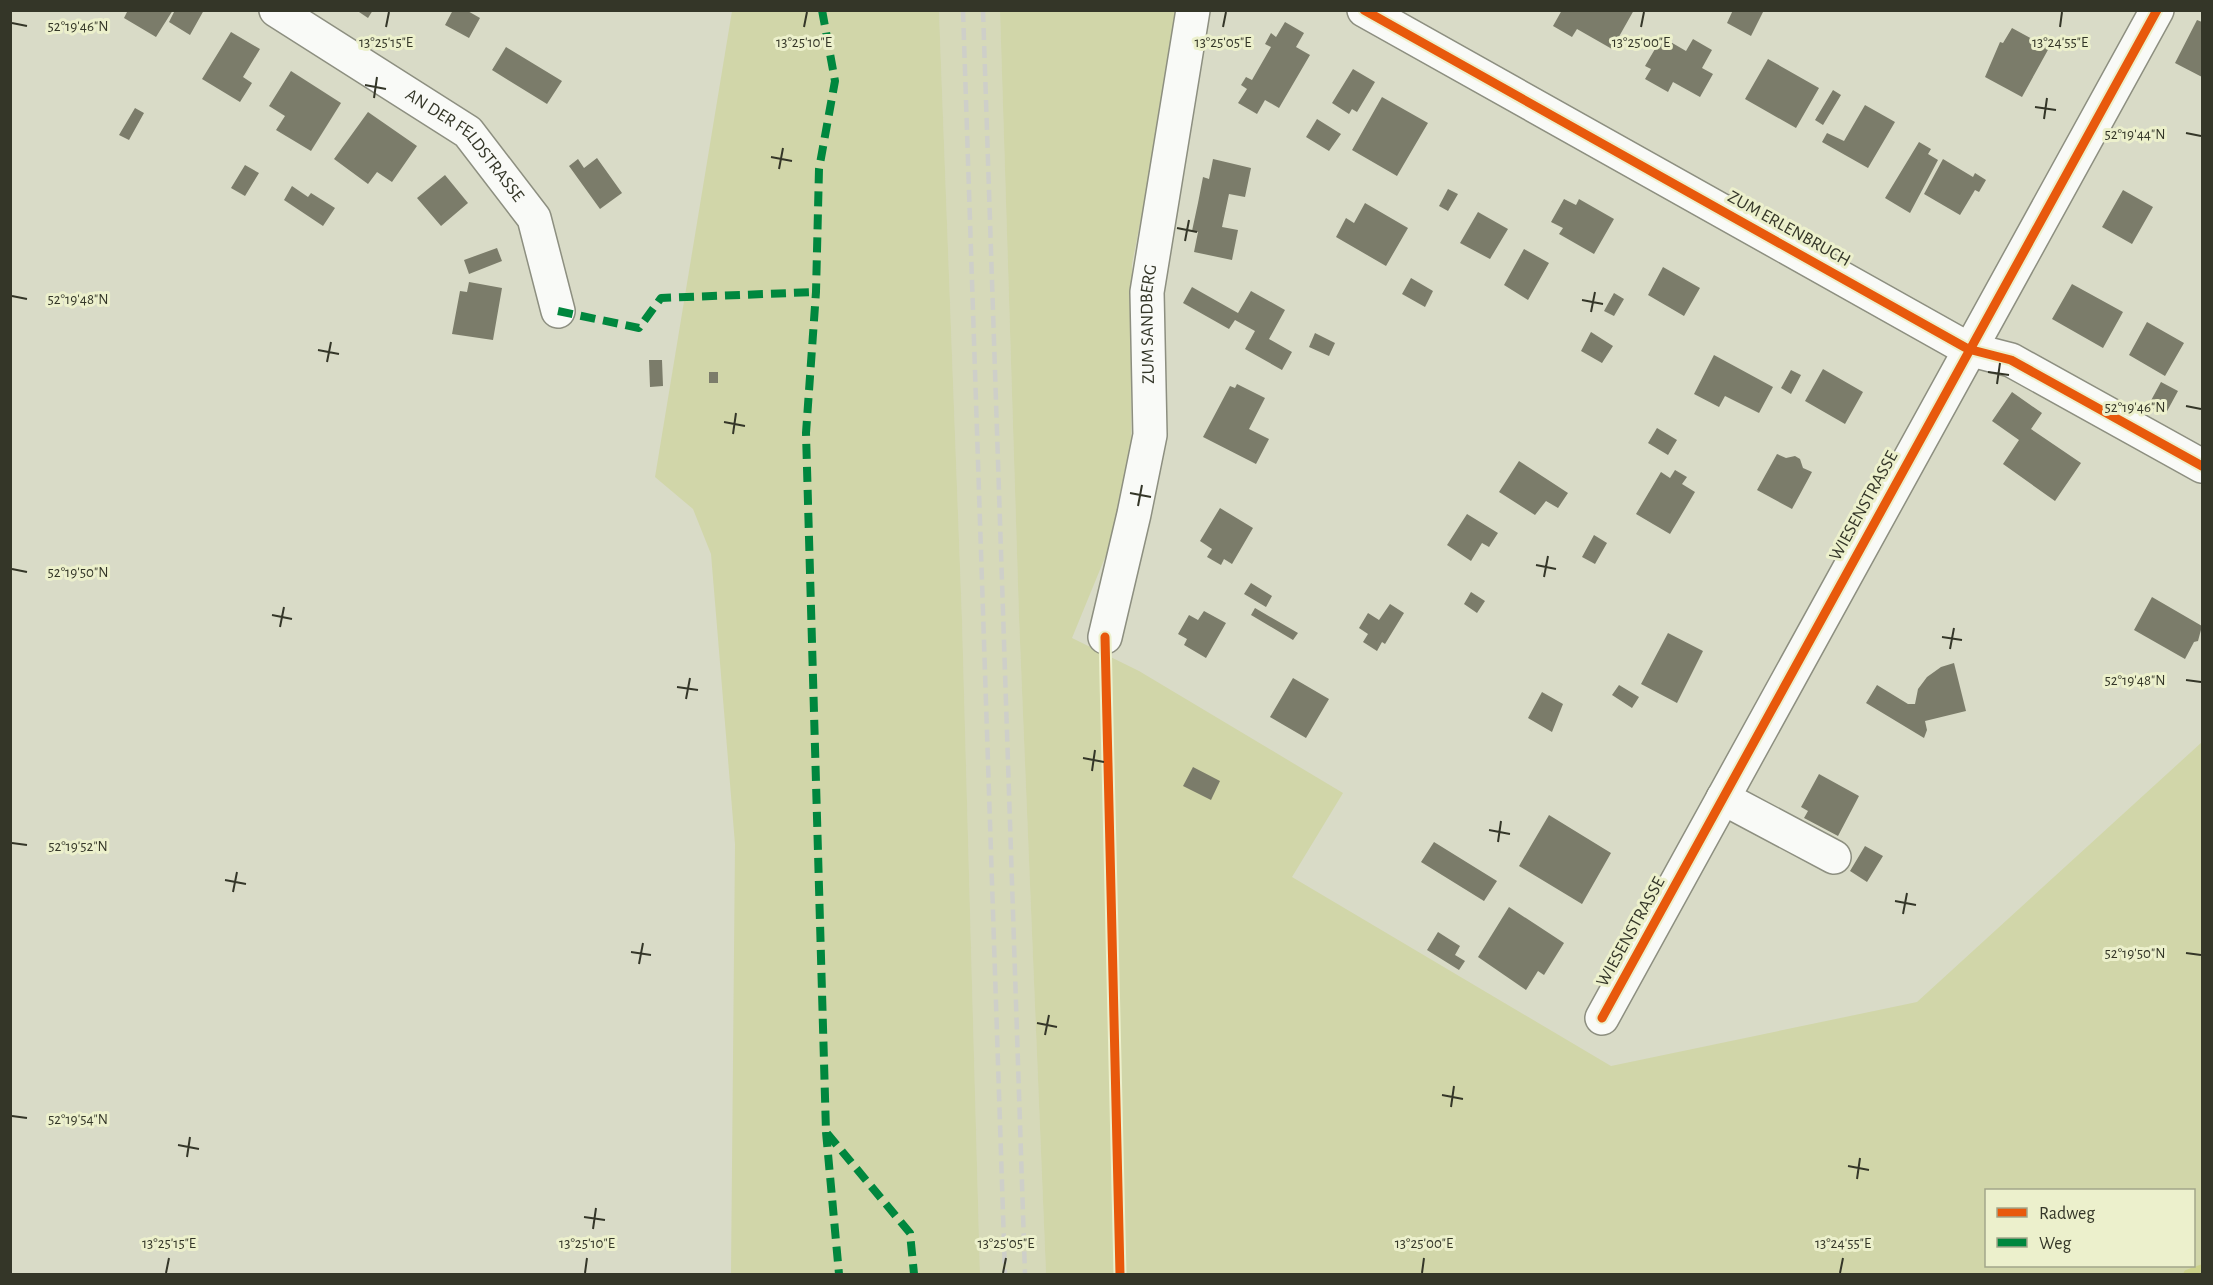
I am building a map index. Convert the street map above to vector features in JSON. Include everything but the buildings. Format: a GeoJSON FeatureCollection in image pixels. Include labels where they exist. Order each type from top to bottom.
{"type":"FeatureCollection","features":[{"type":"Feature","properties":{"kind":"street","name":"AN DER FELDSTRASSE"},"geometry":{"type":"LineString","coordinates":[[276,10],[468,132],[534,218],[558,311]]}},
{"type":"Feature","properties":{"kind":"street","name":"ZUM SANDBERG"},"geometry":{"type":"LineString","coordinates":[[1105,638],[1150,435],[1147,292],[1193,10]]}},
{"type":"Feature","properties":{"kind":"street","name":"ZUM ERLENBRUCH"},"geometry":{"type":"LineString","coordinates":[[1364,10],[1968,349],[2011,360],[2202,466]]}},
{"type":"Feature","properties":{"kind":"street","name":"WIESENSTRASSE"},"geometry":{"type":"LineString","coordinates":[[1602,1018],[1968,349],[2157,10]]}},
{"type":"Feature","properties":{"kind":"street"},"geometry":{"type":"LineString","coordinates":[[1723,798],[1834,857]]}},
{"type":"Feature","properties":{"kind":"shaded area"},"geometry":{"type":"Polygon","coordinates":[[[732,11],[939,11],[962,619],[980,1274],[731,1274],[735,844],[711,554],[693,509],[655,477],[732,11]]]}},
{"type":"Feature","properties":{"kind":"shaded area"},"geometry":{"type":"Polygon","coordinates":[[[939,11],[1000,11],[1019,618],[1046,1274],[980,1274],[962,619],[939,11]]]}},
{"type":"Feature","properties":{"kind":"shaded area"},"geometry":{"type":"Polygon","coordinates":[[[1000,11],[1182,11],[1132,264],[1131,494],[1072,638],[1139,671],[1343,793],[1292,877],[1611,1066],[1917,1002],[2202,742],[2202,1274],[1046,1274],[1019,618],[1000,11]]]}},
{"type":"Feature","properties":{"kind":"waterway"},"geometry":{"type":"LineString","coordinates":[[2188,1274],[2202,1269]]}},
{"type":"Feature","properties":{"kind":"railway"},"geometry":{"type":"LineString","coordinates":[[963,10],[1005,1274]]}},
{"type":"Feature","properties":{"kind":"railway"},"geometry":{"type":"LineString","coordinates":[[983,10],[1025,1274]]}},
{"type":"Feature","properties":{"kind":"marked path"},"geometry":{"type":"LineString","coordinates":[[822,10],[835,81],[819,169],[816,292],[806,433],[826,1132],[910,1233],[914,1274]]}},
{"type":"Feature","properties":{"kind":"marked path"},"geometry":{"type":"LineString","coordinates":[[558,311],[639,328],[661,298],[816,292]]}},
{"type":"Feature","properties":{"kind":"marked path"},"geometry":{"type":"LineString","coordinates":[[826,1132],[839,1274]]}},
{"type":"Feature","properties":{"kind":"cycle path"},"geometry":{"type":"LineString","coordinates":[[1364,10],[1968,349],[2011,360],[2202,466]]}},
{"type":"Feature","properties":{"kind":"cycle path"},"geometry":{"type":"LineString","coordinates":[[1602,1018],[2157,10]]}},
{"type":"Feature","properties":{"kind":"cycle path"},"geometry":{"type":"LineString","coordinates":[[1105,637],[1120,1274]]}}]}
